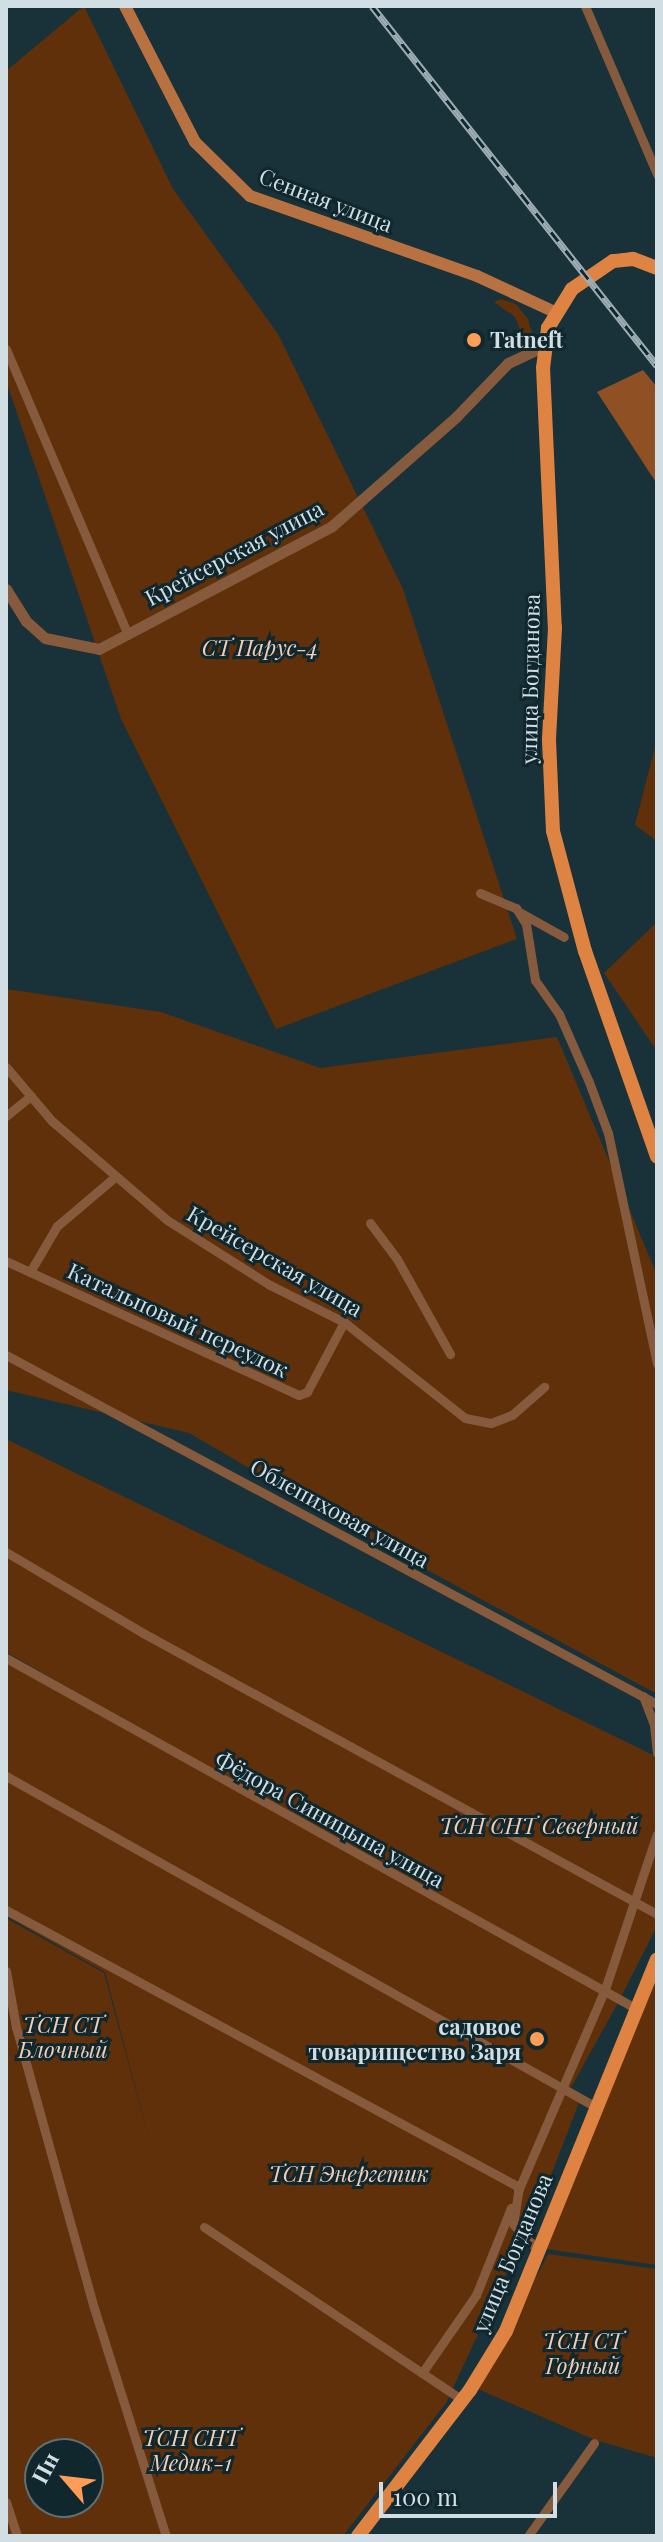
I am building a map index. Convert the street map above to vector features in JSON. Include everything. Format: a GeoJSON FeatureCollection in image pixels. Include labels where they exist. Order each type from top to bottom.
{"type":"FeatureCollection","features":[{"type":"Feature","properties":{"kind":"main road","name":"Сенная улица"},"geometry":{"type":"LineString","coordinates":[[125,6],[195,142],[250,196],[477,276],[555,312]]}},
{"type":"Feature","properties":{"kind":"main road","name":"улица Богданова"},"geometry":{"type":"LineString","coordinates":[[657,268],[633,259],[613,261],[572,289],[555,312],[544,346],[555,628],[549,740],[553,831],[585,951],[657,1157]]}},
{"type":"Feature","properties":{"kind":"main road","name":"улица Богданова"},"geometry":{"type":"LineString","coordinates":[[358,2536],[462,2400],[506,2331],[657,1960]]}},
{"type":"Feature","properties":{"kind":"street"},"geometry":{"type":"LineString","coordinates":[[585,6],[657,174]]}},
{"type":"Feature","properties":{"kind":"street","name":"Крейсерская улица"},"geometry":{"type":"LineString","coordinates":[[6,589],[26,621],[63,645],[99,649],[343,519],[508,363],[544,346]]}},
{"type":"Feature","properties":{"kind":"street"},"geometry":{"type":"LineString","coordinates":[[6,349],[127,632]]}},
{"type":"Feature","properties":{"kind":"street"},"geometry":{"type":"LineString","coordinates":[[480,893],[516,908],[564,937]]}},
{"type":"Feature","properties":{"kind":"street"},"geometry":{"type":"LineString","coordinates":[[516,908],[526,924],[535,980],[559,1014],[608,1133],[657,1364]]}},
{"type":"Feature","properties":{"kind":"street","name":"Крейсерская улица"},"geometry":{"type":"LineString","coordinates":[[6,1067],[31,1096],[167,1220],[270,1285],[344,1322],[465,1418],[491,1423],[512,1415],[544,1387]]}},
{"type":"Feature","properties":{"kind":"street"},"geometry":{"type":"LineString","coordinates":[[6,1116],[31,1096]]}},
{"type":"Feature","properties":{"kind":"street"},"geometry":{"type":"LineString","coordinates":[[30,1272],[57,1226],[116,1176]]}},
{"type":"Feature","properties":{"kind":"street"},"geometry":{"type":"LineString","coordinates":[[370,1223],[397,1259],[450,1354]]}},
{"type":"Feature","properties":{"kind":"street","name":"Катальповый переулок"},"geometry":{"type":"LineString","coordinates":[[6,1261],[299,1395],[307,1392],[344,1322]]}},
{"type":"Feature","properties":{"kind":"street","name":"Облепиховая улица"},"geometry":{"type":"LineString","coordinates":[[6,1355],[657,1704]]}},
{"type":"Feature","properties":{"kind":"street"},"geometry":{"type":"LineString","coordinates":[[6,1552],[657,1914]]}},
{"type":"Feature","properties":{"kind":"street","name":"Фёдора Синицына улица"},"geometry":{"type":"LineString","coordinates":[[6,1658],[637,2009]]}},
{"type":"Feature","properties":{"kind":"street"},"geometry":{"type":"LineString","coordinates":[[643,1696],[654,1725],[657,1753]]}},
{"type":"Feature","properties":{"kind":"street"},"geometry":{"type":"LineString","coordinates":[[6,1776],[159,1858],[562,2091],[596,2107]]}},
{"type":"Feature","properties":{"kind":"street"},"geometry":{"type":"LineString","coordinates":[[422,2373],[476,2295],[605,1989],[637,1905],[657,1834]]}},
{"type":"Feature","properties":{"kind":"street"},"geometry":{"type":"LineString","coordinates":[[6,1910],[519,2187]]}},
{"type":"Feature","properties":{"kind":"street"},"geometry":{"type":"LineString","coordinates":[[6,1971],[16,2027],[94,2308],[166,2536]]}},
{"type":"Feature","properties":{"kind":"street"},"geometry":{"type":"LineString","coordinates":[[519,2187],[513,2224],[539,2251]]}},
{"type":"Feature","properties":{"kind":"street"},"geometry":{"type":"LineString","coordinates":[[204,2227],[462,2400]]}},
{"type":"Feature","properties":{"kind":"street"},"geometry":{"type":"LineString","coordinates":[[528,2536],[594,2443]]}},
{"type":"Feature","properties":{"kind":"street"},"geometry":{"type":"LineString","coordinates":[[6,2502],[17,2536]]}},
{"type":"Feature","properties":{"kind":"green space","name":"СТ Парус-4"},"geometry":{"type":"Polygon","coordinates":[[[84,6],[173,189],[278,334],[403,589],[517,939],[276,1029],[121,719],[6,381],[6,71],[84,6]]]}},
{"type":"Feature","properties":{"kind":"green space"},"geometry":{"type":"Polygon","coordinates":[[[501,299],[516,304],[528,319],[533,337],[528,349],[515,317],[494,302],[501,299]]]}},
{"type":"Feature","properties":{"kind":"green space"},"geometry":{"type":"Polygon","coordinates":[[[657,739],[657,841],[635,825],[657,739]]]}},
{"type":"Feature","properties":{"kind":"green space"},"geometry":{"type":"Polygon","coordinates":[[[657,922],[657,1051],[604,973],[657,922]]]}},
{"type":"Feature","properties":{"kind":"green space"},"geometry":{"type":"Polygon","coordinates":[[[6,989],[161,1012],[320,1068],[557,1037],[657,1275],[657,1694],[392,1551],[189,1433],[6,1390],[6,989]]]}},
{"type":"Feature","properties":{"kind":"green space","name":"ТСН СНТ Северный"},"geometry":{"type":"Polygon","coordinates":[[[6,1439],[657,1757],[657,1926],[618,2003],[6,1652],[6,1439]]]}},
{"type":"Feature","properties":{"kind":"green space"},"geometry":{"type":"Polygon","coordinates":[[[6,1663],[618,2002],[570,2089],[6,1776],[6,1663]]]}},
{"type":"Feature","properties":{"kind":"green space","name":"ТСН Энергетик"},"geometry":{"type":"Polygon","coordinates":[[[6,1768],[582,2095],[546,2188],[446,2403],[343,2536],[6,2536],[6,1918],[104,1973],[152,2150],[105,1972],[6,1916],[6,1768]]]}},
{"type":"Feature","properties":{"kind":"green space"},"geometry":{"type":"Polygon","coordinates":[[[657,1975],[657,2265],[546,2249],[657,1975]]]}},
{"type":"Feature","properties":{"kind":"green space","name":"ТСН СТ Горный"},"geometry":{"type":"Polygon","coordinates":[[[548,2254],[657,2269],[657,2458],[595,2440],[478,2389],[548,2254]]]}},
{"type":"Feature","properties":{"kind":"shaded area"},"geometry":{"type":"Polygon","coordinates":[[[643,370],[657,387],[657,484],[597,392],[643,370]]]}},
{"type":"Feature","properties":{"kind":"railway"},"geometry":{"type":"LineString","coordinates":[[372,6],[657,366]]}},
{"type":"Feature","properties":{"kind":"place","name":"Tatneft"},"geometry":{"type":"Point","coordinates":[474,340]}},
{"type":"Feature","properties":{"kind":"place","name":"садовое товарищество Заря"},"geometry":{"type":"Point","coordinates":[537,2039]}},
{"type":"Feature","properties":{"kind":"park label","name":"ТСН СТ Блочный"},"geometry":{"type":"Point","coordinates":[63,2036]}},
{"type":"Feature","properties":{"kind":"park label","name":"ТСН СНТ Медик-1"},"geometry":{"type":"Point","coordinates":[191,2450]}}]}
